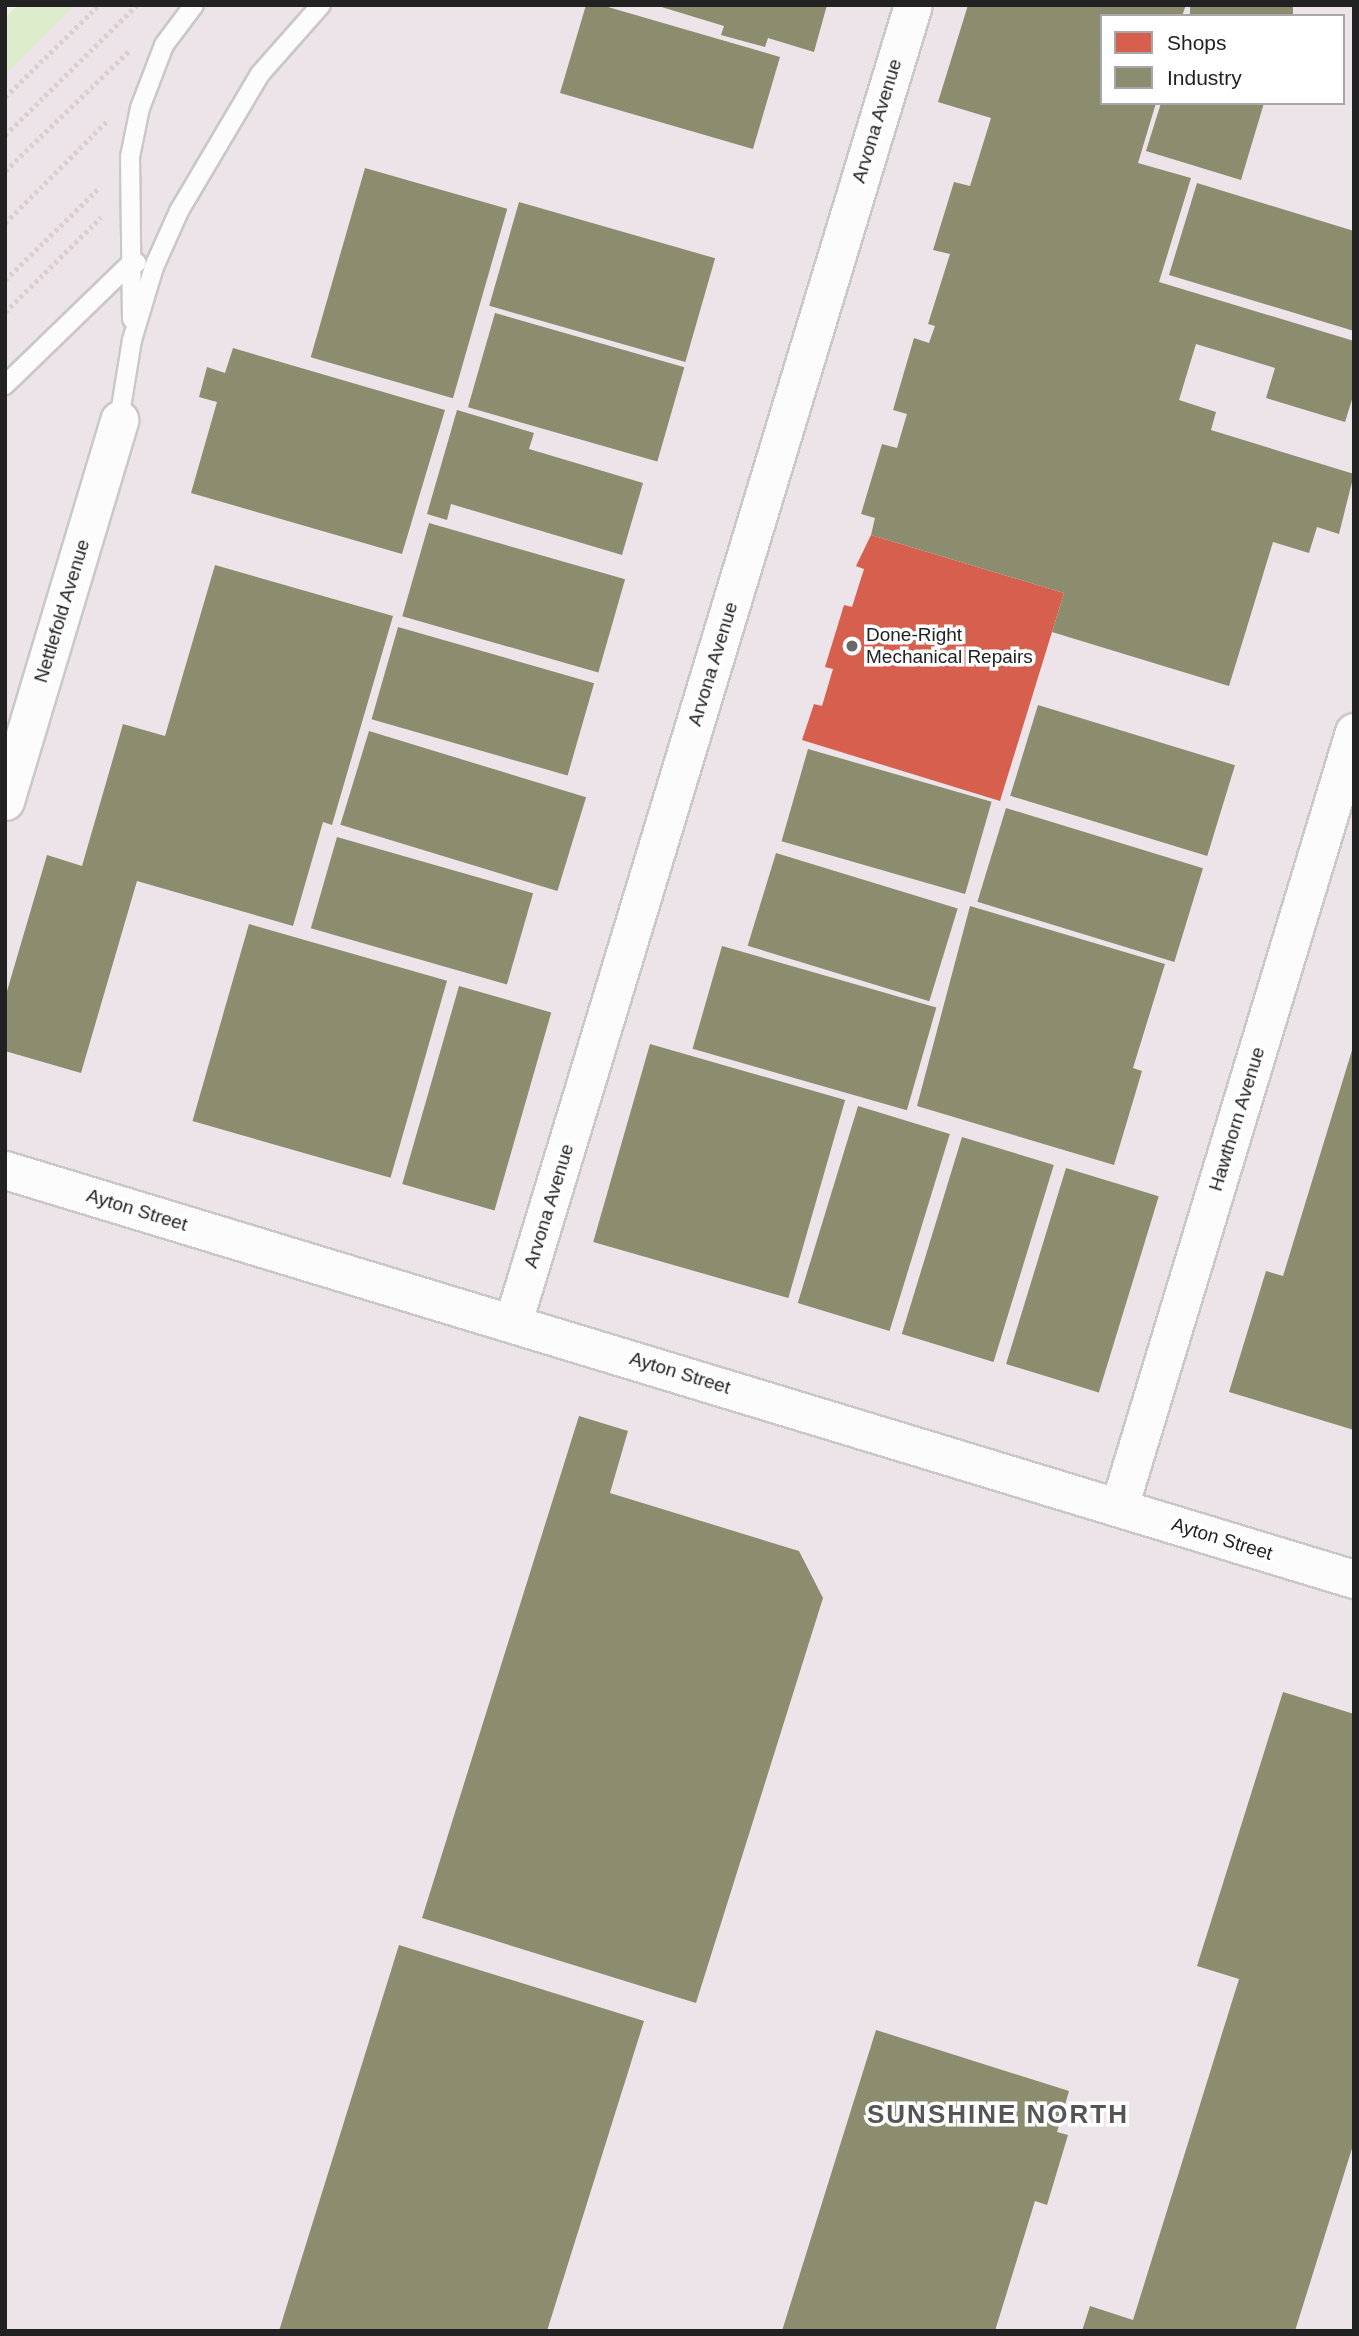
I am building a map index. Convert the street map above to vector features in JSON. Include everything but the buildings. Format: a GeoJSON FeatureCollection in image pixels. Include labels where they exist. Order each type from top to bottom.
{"type":"FeatureCollection","features":[{"type":"Feature","properties":{"kind":"street","name":"Arvona Avenue"},"geometry":{"type":"LineString","coordinates":[[513,1322],[912,5]]}},
{"type":"Feature","properties":{"kind":"street","name":"Nettlefold Avenue"},"geometry":{"type":"LineString","coordinates":[[5,801],[119,420]]}},
{"type":"Feature","properties":{"kind":"street","name":"Hawthorn Avenue"},"geometry":{"type":"LineString","coordinates":[[1119,1507],[1354,732]]}},
{"type":"Feature","properties":{"kind":"street","name":"Ayton Street"},"geometry":{"type":"LineString","coordinates":[[5,1170],[1354,1579]]}},
{"type":"Feature","properties":{"kind":"lane"},"geometry":{"type":"LineString","coordinates":[[132,340],[130,157],[140,108],[164,45],[194,5]]}},
{"type":"Feature","properties":{"kind":"lane"},"geometry":{"type":"LineString","coordinates":[[119,420],[132,340],[154,267],[178,211],[241,102],[289,38],[321,5]]}},
{"type":"Feature","properties":{"kind":"lane"},"geometry":{"type":"LineString","coordinates":[[133,261],[154,267]]}},
{"type":"Feature","properties":{"kind":"lane"},"geometry":{"type":"LineString","coordinates":[[5,385],[133,261]]}},
{"type":"Feature","properties":{"kind":"path"},"geometry":{"type":"LineString","coordinates":[[5,97],[99,5]]}},
{"type":"Feature","properties":{"kind":"path"},"geometry":{"type":"LineString","coordinates":[[5,135],[137,5]]}},
{"type":"Feature","properties":{"kind":"path"},"geometry":{"type":"LineString","coordinates":[[5,171],[135,44]]}},
{"type":"Feature","properties":{"kind":"path"},"geometry":{"type":"LineString","coordinates":[[5,223],[153,74]]}},
{"type":"Feature","properties":{"kind":"path"},"geometry":{"type":"LineString","coordinates":[[5,280],[130,157]]}},
{"type":"Feature","properties":{"kind":"path"},"geometry":{"type":"LineString","coordinates":[[5,312],[129,189]]}},
{"type":"Feature","properties":{"kind":"shaded area"},"geometry":{"type":"Polygon","coordinates":[[[44,5],[1354,5],[1354,2331],[5,2331],[5,44],[44,5]]]}},
{"type":"Feature","properties":{"kind":"green space"},"geometry":{"type":"Polygon","coordinates":[[[18,5],[75,5],[5,75],[5,18],[18,5]]]}},
{"type":"Feature","properties":{"kind":"place","name":"Done-Right Mechanical Repairs"},"geometry":{"type":"Point","coordinates":[852,646]}},
{"type":"Feature","properties":{"kind":"district","name":"SUNSHINE NORTH"},"geometry":{"type":"Point","coordinates":[998,2115]}}]}
